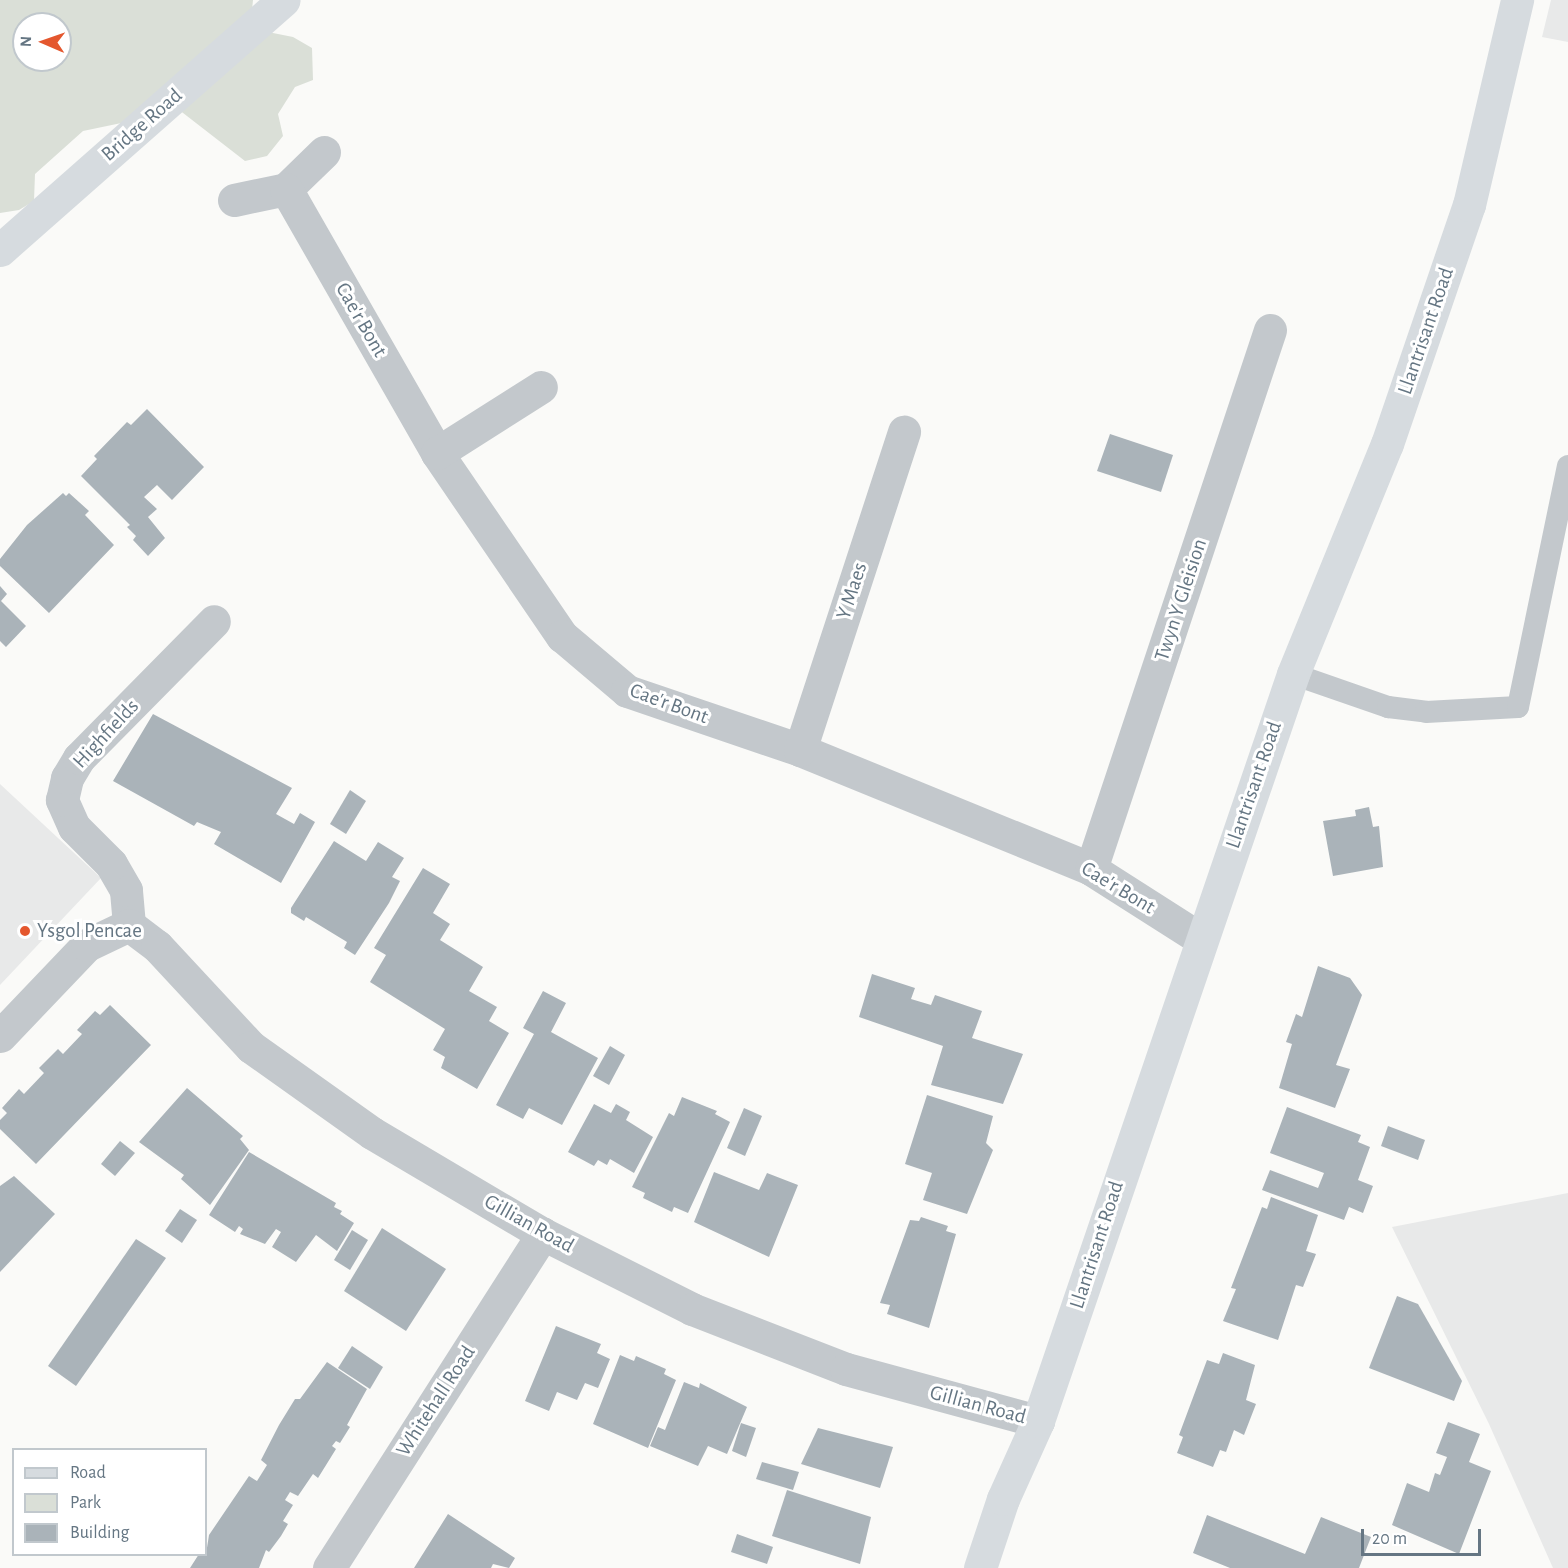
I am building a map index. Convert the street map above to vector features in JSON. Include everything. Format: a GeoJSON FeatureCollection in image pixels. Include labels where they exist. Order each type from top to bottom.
{"type":"FeatureCollection","features":[{"type":"Feature","properties":{"kind":"main road","name":"Bridge Road"},"geometry":{"type":"LineString","coordinates":[[0,250],[284,0]]}},
{"type":"Feature","properties":{"kind":"main road","name":"Llantrisant Road"},"geometry":{"type":"LineString","coordinates":[[980,1568],[1003,1499],[1038,1421],[1293,674],[1388,444],[1469,205],[1516,0]]}},
{"type":"Feature","properties":{"kind":"street"},"geometry":{"type":"LineString","coordinates":[[234,200],[286,189],[324,152]]}},
{"type":"Feature","properties":{"kind":"street","name":"Cae'r Bont"},"geometry":{"type":"LineString","coordinates":[[286,189],[437,453],[562,636],[627,691],[800,750],[1091,869],[1201,939]]}},
{"type":"Feature","properties":{"kind":"street","name":"Twyn Y Gleision"},"geometry":{"type":"LineString","coordinates":[[1091,869],[1270,330]]}},
{"type":"Feature","properties":{"kind":"street"},"geometry":{"type":"LineString","coordinates":[[437,453],[541,387]]}},
{"type":"Feature","properties":{"kind":"street","name":"Y Maes"},"geometry":{"type":"LineString","coordinates":[[800,750],[904,432]]}},
{"type":"Feature","properties":{"kind":"street","name":"Highfields"},"geometry":{"type":"LineString","coordinates":[[129,925],[126,890],[111,864],[74,827],[62,800],[67,778],[80,758],[214,621]]}},
{"type":"Feature","properties":{"kind":"street"},"geometry":{"type":"LineString","coordinates":[[0,1036],[87,945],[129,925]]}},
{"type":"Feature","properties":{"kind":"street","name":"Gillian Road"},"geometry":{"type":"LineString","coordinates":[[129,925],[157,946],[251,1047],[372,1133],[543,1234],[692,1309],[846,1369],[1038,1421]]}},
{"type":"Feature","properties":{"kind":"street","name":"Whitehall Road"},"geometry":{"type":"LineString","coordinates":[[329,1568],[543,1234]]}},
{"type":"Feature","properties":{"kind":"lane"},"geometry":{"type":"LineString","coordinates":[[1293,674],[1388,707],[1426,712],[1518,707],[1568,466]]}},
{"type":"Feature","properties":{"kind":"shaded area"},"geometry":{"type":"Polygon","coordinates":[[[1551,0],[1568,0],[1568,42],[1542,37],[1551,0]]]}},
{"type":"Feature","properties":{"kind":"shaded area","name":"Ysgol Pencae"},"geometry":{"type":"Polygon","coordinates":[[[0,784],[101,878],[0,985],[0,784]]]}},
{"type":"Feature","properties":{"kind":"shaded area"},"geometry":{"type":"Polygon","coordinates":[[[1568,1193],[1568,1568],[1553,1568],[1489,1424],[1392,1227],[1568,1193]]]}},
{"type":"Feature","properties":{"kind":"green space"},"geometry":{"type":"Polygon","coordinates":[[[0,0],[253,0],[252,10],[268,32],[293,37],[312,48],[313,80],[295,87],[278,114],[283,136],[267,156],[245,161],[156,92],[131,121],[83,131],[35,174],[34,201],[19,210],[0,213],[0,0]]]}},
{"type":"Feature","properties":{"kind":"building"},"geometry":{"type":"Polygon","coordinates":[[[147,409],[204,467],[172,500],[157,485],[144,497],[157,509],[148,517],[165,538],[148,556],[133,540],[136,536],[127,527],[130,525],[81,476],[97,459],[94,456],[127,422],[131,425],[147,409]]]}},
{"type":"Feature","properties":{"kind":"building"},"geometry":{"type":"Polygon","coordinates":[[[1110,434],[1173,455],[1161,492],[1097,471],[1110,434]]]}},
{"type":"Feature","properties":{"kind":"building"},"geometry":{"type":"Polygon","coordinates":[[[63,493],[66,496],[69,493],[89,511],[85,515],[114,545],[49,613],[0,566],[0,559],[27,525],[63,493]]]}},
{"type":"Feature","properties":{"kind":"building"},"geometry":{"type":"Polygon","coordinates":[[[0,586],[7,594],[1,601],[26,626],[6,647],[0,641],[0,586]]]}},
{"type":"Feature","properties":{"kind":"building"},"geometry":{"type":"Polygon","coordinates":[[[153,714],[292,788],[276,814],[294,824],[300,813],[315,822],[281,883],[214,844],[221,832],[197,822],[194,826],[113,781],[153,714]]]}},
{"type":"Feature","properties":{"kind":"building"},"geometry":{"type":"Polygon","coordinates":[[[350,790],[366,801],[346,834],[330,824],[350,790]]]}},
{"type":"Feature","properties":{"kind":"building"},"geometry":{"type":"Polygon","coordinates":[[[1369,807],[1373,827],[1379,826],[1383,867],[1333,876],[1323,821],[1356,816],[1355,810],[1369,807]]]}},
{"type":"Feature","properties":{"kind":"building"},"geometry":{"type":"Polygon","coordinates":[[[334,841],[366,861],[378,842],[404,858],[392,877],[400,881],[389,903],[355,955],[344,948],[347,942],[306,917],[304,921],[291,913],[291,908],[334,841]]]}},
{"type":"Feature","properties":{"kind":"building"},"geometry":{"type":"Polygon","coordinates":[[[423,868],[450,884],[433,913],[450,924],[440,940],[483,967],[469,991],[497,1007],[489,1021],[509,1033],[477,1089],[441,1068],[445,1057],[433,1050],[445,1029],[370,982],[386,955],[374,948],[423,868]]]}},
{"type":"Feature","properties":{"kind":"building"},"geometry":{"type":"Polygon","coordinates":[[[1318,966],[1350,978],[1362,995],[1336,1065],[1350,1069],[1335,1108],[1279,1088],[1292,1044],[1286,1042],[1296,1014],[1302,1017],[1318,966]]]}},
{"type":"Feature","properties":{"kind":"building"},"geometry":{"type":"Polygon","coordinates":[[[872,974],[915,988],[911,999],[931,1005],[935,995],[982,1011],[972,1038],[1023,1054],[1003,1104],[931,1085],[943,1046],[859,1017],[872,974]]]}},
{"type":"Feature","properties":{"kind":"building"},"geometry":{"type":"Polygon","coordinates":[[[543,991],[566,1003],[551,1032],[598,1058],[562,1125],[529,1108],[523,1119],[496,1105],[534,1034],[523,1028],[543,991]]]}},
{"type":"Feature","properties":{"kind":"building"},"geometry":{"type":"Polygon","coordinates":[[[110,1005],[151,1045],[36,1164],[0,1129],[0,1120],[7,1113],[2,1108],[19,1089],[24,1094],[44,1073],[39,1068],[58,1049],[63,1054],[82,1034],[77,1030],[95,1011],[100,1015],[110,1005]]]}},
{"type":"Feature","properties":{"kind":"building"},"geometry":{"type":"Polygon","coordinates":[[[610,1046],[625,1055],[609,1085],[593,1076],[610,1046]]]}},
{"type":"Feature","properties":{"kind":"building"},"geometry":{"type":"Polygon","coordinates":[[[187,1088],[243,1136],[240,1139],[249,1150],[210,1205],[181,1179],[184,1175],[139,1142],[187,1088]]]}},
{"type":"Feature","properties":{"kind":"building"},"geometry":{"type":"Polygon","coordinates":[[[927,1095],[993,1116],[986,1143],[993,1150],[967,1214],[923,1200],[932,1173],[905,1164],[927,1095]]]}},
{"type":"Feature","properties":{"kind":"building"},"geometry":{"type":"Polygon","coordinates":[[[682,1097],[717,1111],[715,1114],[730,1122],[688,1213],[674,1207],[672,1212],[643,1198],[645,1193],[632,1187],[669,1113],[674,1116],[682,1097]]]}},
{"type":"Feature","properties":{"kind":"building"},"geometry":{"type":"Polygon","coordinates":[[[594,1104],[611,1113],[616,1104],[630,1112],[626,1120],[653,1137],[634,1173],[610,1159],[607,1165],[598,1160],[594,1166],[568,1152],[594,1104]]]}},
{"type":"Feature","properties":{"kind":"building"},"geometry":{"type":"Polygon","coordinates":[[[1287,1107],[1361,1135],[1358,1142],[1370,1147],[1358,1180],[1373,1186],[1363,1213],[1349,1207],[1344,1220],[1262,1190],[1270,1170],[1318,1188],[1324,1173],[1270,1153],[1287,1107]]]}},
{"type":"Feature","properties":{"kind":"building"},"geometry":{"type":"Polygon","coordinates":[[[744,1108],[762,1116],[745,1156],[727,1148],[744,1108]]]}},
{"type":"Feature","properties":{"kind":"building"},"geometry":{"type":"Polygon","coordinates":[[[1388,1126],[1425,1140],[1418,1160],[1381,1146],[1388,1126]]]}},
{"type":"Feature","properties":{"kind":"building"},"geometry":{"type":"Polygon","coordinates":[[[120,1141],[135,1153],[115,1176],[101,1164],[120,1141]]]}},
{"type":"Feature","properties":{"kind":"building"},"geometry":{"type":"Polygon","coordinates":[[[249,1152],[336,1203],[334,1207],[342,1211],[340,1214],[354,1223],[337,1251],[316,1235],[296,1262],[272,1247],[281,1232],[276,1229],[265,1244],[240,1234],[243,1229],[239,1226],[235,1232],[209,1215],[249,1152]]]}},
{"type":"Feature","properties":{"kind":"building"},"geometry":{"type":"Polygon","coordinates":[[[714,1172],[759,1190],[767,1173],[798,1185],[769,1257],[694,1222],[714,1172]]]}},
{"type":"Feature","properties":{"kind":"building"},"geometry":{"type":"Polygon","coordinates":[[[14,1176],[55,1214],[0,1272],[0,1186],[14,1176]]]}},
{"type":"Feature","properties":{"kind":"building"},"geometry":{"type":"Polygon","coordinates":[[[1271,1197],[1318,1215],[1306,1251],[1316,1254],[1303,1287],[1296,1285],[1278,1340],[1223,1321],[1236,1289],[1231,1288],[1262,1207],[1267,1209],[1271,1197]]]}},
{"type":"Feature","properties":{"kind":"building"},"geometry":{"type":"Polygon","coordinates":[[[180,1209],[197,1220],[182,1243],[165,1231],[180,1209]]]}},
{"type":"Feature","properties":{"kind":"building"},"geometry":{"type":"Polygon","coordinates":[[[921,1217],[948,1226],[946,1231],[956,1234],[929,1328],[887,1314],[890,1305],[880,1303],[910,1220],[919,1221],[921,1217]]]}},
{"type":"Feature","properties":{"kind":"building"},"geometry":{"type":"Polygon","coordinates":[[[382,1228],[446,1269],[406,1331],[344,1291],[382,1228]]]}},
{"type":"Feature","properties":{"kind":"building"},"geometry":{"type":"Polygon","coordinates":[[[352,1230],[368,1240],[350,1270],[334,1260],[352,1230]]]}},
{"type":"Feature","properties":{"kind":"building"},"geometry":{"type":"Polygon","coordinates":[[[136,1239],[166,1258],[76,1386],[48,1366],[136,1239]]]}},
{"type":"Feature","properties":{"kind":"building"},"geometry":{"type":"Polygon","coordinates":[[[1397,1296],[1418,1304],[1462,1381],[1454,1401],[1369,1368],[1397,1296]]]}},
{"type":"Feature","properties":{"kind":"building"},"geometry":{"type":"Polygon","coordinates":[[[556,1326],[601,1344],[597,1353],[610,1359],[598,1388],[585,1383],[577,1400],[557,1392],[549,1411],[525,1401],[556,1326]]]}},
{"type":"Feature","properties":{"kind":"building"},"geometry":{"type":"Polygon","coordinates":[[[352,1346],[383,1367],[370,1389],[338,1368],[352,1346]]]}},
{"type":"Feature","properties":{"kind":"building"},"geometry":{"type":"Polygon","coordinates":[[[1223,1353],[1255,1365],[1246,1400],[1256,1404],[1244,1435],[1234,1430],[1226,1452],[1220,1450],[1213,1467],[1177,1453],[1183,1437],[1179,1435],[1207,1360],[1219,1364],[1223,1353]]]}},
{"type":"Feature","properties":{"kind":"building"},"geometry":{"type":"Polygon","coordinates":[[[620,1355],[634,1361],[636,1356],[666,1369],[664,1374],[676,1380],[648,1448],[593,1424],[620,1355]]]}},
{"type":"Feature","properties":{"kind":"building"},"geometry":{"type":"Polygon","coordinates":[[[327,1362],[367,1389],[347,1425],[350,1427],[340,1443],[336,1441],[332,1446],[336,1449],[318,1478],[313,1474],[298,1496],[290,1492],[285,1500],[293,1505],[283,1521],[288,1524],[269,1552],[266,1550],[259,1568],[190,1568],[198,1556],[207,1556],[209,1535],[249,1476],[257,1481],[267,1465],[261,1460],[279,1425],[295,1399],[300,1399],[327,1362]]]}},
{"type":"Feature","properties":{"kind":"building"},"geometry":{"type":"Polygon","coordinates":[[[684,1382],[699,1388],[700,1383],[747,1407],[727,1454],[708,1446],[698,1466],[650,1446],[658,1427],[665,1430],[684,1382]]]}},
{"type":"Feature","properties":{"kind":"building"},"geometry":{"type":"Polygon","coordinates":[[[1448,1422],[1480,1434],[1469,1462],[1491,1471],[1459,1554],[1392,1525],[1407,1483],[1429,1492],[1435,1473],[1440,1475],[1447,1457],[1436,1453],[1448,1422]]]}},
{"type":"Feature","properties":{"kind":"building"},"geometry":{"type":"Polygon","coordinates":[[[741,1423],[756,1428],[746,1457],[732,1451],[741,1423]]]}},
{"type":"Feature","properties":{"kind":"building"},"geometry":{"type":"Polygon","coordinates":[[[818,1428],[893,1447],[880,1488],[801,1464],[818,1428]]]}},
{"type":"Feature","properties":{"kind":"building"},"geometry":{"type":"Polygon","coordinates":[[[762,1462],[799,1472],[793,1490],[756,1479],[762,1462]]]}},
{"type":"Feature","properties":{"kind":"building"},"geometry":{"type":"Polygon","coordinates":[[[787,1490],[871,1517],[860,1564],[772,1536],[787,1490]]]}},
{"type":"Feature","properties":{"kind":"building"},"geometry":{"type":"Polygon","coordinates":[[[448,1514],[515,1558],[509,1568],[493,1564],[491,1568],[414,1568],[448,1514]]]}},
{"type":"Feature","properties":{"kind":"building"},"geometry":{"type":"Polygon","coordinates":[[[1207,1515],[1305,1554],[1321,1517],[1371,1537],[1359,1568],[1230,1568],[1193,1553],[1207,1515]]]}},
{"type":"Feature","properties":{"kind":"building"},"geometry":{"type":"Polygon","coordinates":[[[737,1534],[773,1547],[767,1564],[731,1552],[737,1534]]]}},
{"type":"Feature","properties":{"kind":"place","name":"Ysgol Pencae"},"geometry":{"type":"Point","coordinates":[25,931]}}]}
